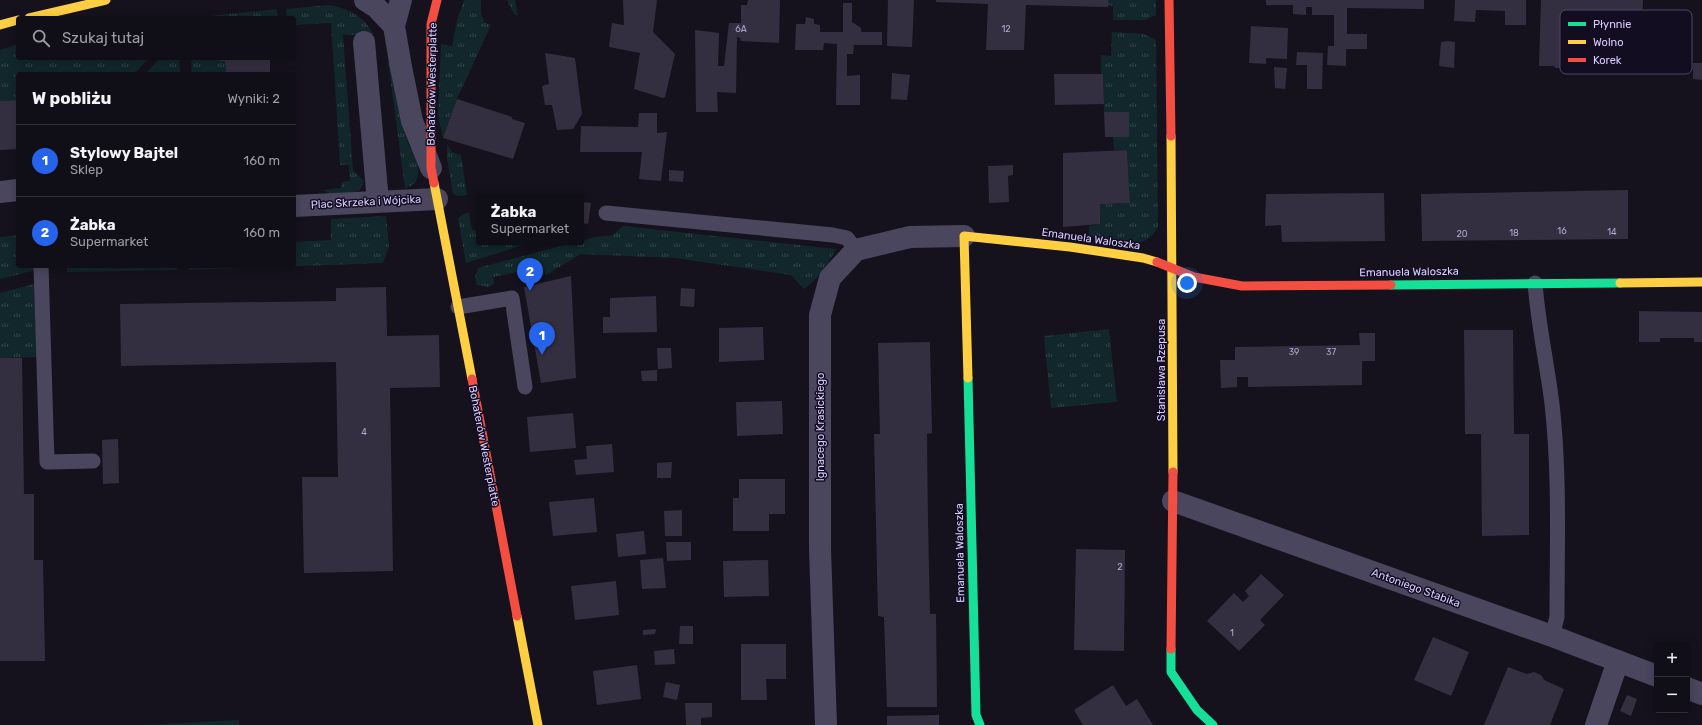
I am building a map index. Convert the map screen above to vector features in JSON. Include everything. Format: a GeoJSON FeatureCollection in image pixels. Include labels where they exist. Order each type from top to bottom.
{"type":"FeatureCollection","features":[{"type":"Feature","properties":{"kind":"street"},"geometry":{"type":"LineString","coordinates":[[37,16],[106,0]]}},
{"type":"Feature","properties":{"kind":"street"},"geometry":{"type":"LineString","coordinates":[[365,0],[376,7],[394,26]]}},
{"type":"Feature","properties":{"kind":"street","name":"Bohaterów Westerplatte"},"geometry":{"type":"LineString","coordinates":[[401,0],[394,26],[412,121],[431,168]]}},
{"type":"Feature","properties":{"kind":"street","name":"Bohaterów Westerplatte"},"geometry":{"type":"LineString","coordinates":[[437,0],[431,24],[431,168],[538,725]]}},
{"type":"Feature","properties":{"kind":"street","name":"Stanisława Rzepusa"},"geometry":{"type":"LineString","coordinates":[[1169,0],[1173,501],[1171,672],[1197,710],[1213,725]]}},
{"type":"Feature","properties":{"kind":"street"},"geometry":{"type":"LineString","coordinates":[[0,25],[16,21]]}},
{"type":"Feature","properties":{"kind":"street"},"geometry":{"type":"LineString","coordinates":[[364,42],[378,202]]}},
{"type":"Feature","properties":{"kind":"street"},"geometry":{"type":"LineString","coordinates":[[0,192],[16,190]]}},
{"type":"Feature","properties":{"kind":"street","name":"Plac Skrzeka i Wójcika"},"geometry":{"type":"LineString","coordinates":[[296,206],[437,199]]}},
{"type":"Feature","properties":{"kind":"street"},"geometry":{"type":"LineString","coordinates":[[856,250],[910,237],[964,236]]}},
{"type":"Feature","properties":{"kind":"street","name":"Emanuela Waloszka"},"geometry":{"type":"LineString","coordinates":[[980,725],[976,715],[964,236],[1077,248],[1143,258],[1172,267],[1194,277],[1242,286],[1702,282]]}},
{"type":"Feature","properties":{"kind":"street","name":"Ignacego Krasickiego"},"geometry":{"type":"LineString","coordinates":[[826,725],[820,549],[820,314],[830,278],[856,250]]}},
{"type":"Feature","properties":{"kind":"street","name":"Antoniego Stabika"},"geometry":{"type":"LineString","coordinates":[[1173,501],[1552,636],[1654,675]]}},
{"type":"Feature","properties":{"kind":"street"},"geometry":{"type":"LineString","coordinates":[[1596,725],[1618,661]]}},
{"type":"Feature","properties":{"kind":"street"},"geometry":{"type":"LineString","coordinates":[[1690,689],[1702,694]]}},
{"type":"Feature","properties":{"kind":"lane"},"geometry":{"type":"LineString","coordinates":[[606,213],[833,235],[847,238],[856,250]]}},
{"type":"Feature","properties":{"kind":"lane"},"geometry":{"type":"LineString","coordinates":[[41,268],[47,462],[93,461]]}},
{"type":"Feature","properties":{"kind":"lane"},"geometry":{"type":"LineString","coordinates":[[1536,283],[1537,311],[1552,404],[1558,497],[1557,617],[1552,636]]}},
{"type":"Feature","properties":{"kind":"lane"},"geometry":{"type":"LineString","coordinates":[[458,307],[512,298],[525,387]]}},
{"type":"Feature","properties":{"kind":"green space"},"geometry":{"type":"Polygon","coordinates":[[[464,0],[481,0],[481,13],[484,22],[491,25],[457,99],[443,138],[438,115],[441,44],[452,46],[457,20],[464,0]]]}},
{"type":"Feature","properties":{"kind":"green space"},"geometry":{"type":"Polygon","coordinates":[[[507,0],[515,0],[518,16],[514,14],[507,0]]]}},
{"type":"Feature","properties":{"kind":"green space"},"geometry":{"type":"Polygon","coordinates":[[[1108,0],[1156,0],[1156,15],[1145,20],[1113,20],[1113,6],[1107,5],[1108,0]]]}},
{"type":"Feature","properties":{"kind":"green space"},"geometry":{"type":"Polygon","coordinates":[[[329,5],[343,8],[361,18],[373,34],[343,35],[353,170],[364,181],[360,190],[336,195],[323,190],[341,188],[342,182],[350,181],[349,165],[340,165],[331,23],[296,25],[296,16],[287,16],[286,9],[329,5]]]}},
{"type":"Feature","properties":{"kind":"green space"},"geometry":{"type":"Polygon","coordinates":[[[277,9],[278,16],[210,16],[277,9]]]}},
{"type":"Feature","properties":{"kind":"green space"},"geometry":{"type":"Polygon","coordinates":[[[1112,32],[1144,34],[1156,40],[1158,227],[1152,236],[1144,241],[1127,244],[1089,236],[1089,226],[1100,224],[1100,204],[1130,203],[1127,150],[1114,150],[1113,137],[1129,137],[1129,112],[1104,112],[1101,55],[1111,56],[1112,32]]]}},
{"type":"Feature","properties":{"kind":"green space"},"geometry":{"type":"Polygon","coordinates":[[[385,39],[408,144],[415,155],[418,165],[417,180],[414,184],[405,188],[385,39]]]}},
{"type":"Feature","properties":{"kind":"green space"},"geometry":{"type":"Polygon","coordinates":[[[16,45],[16,60],[147,60],[136,72],[16,72],[16,100],[0,101],[0,50],[16,45]]]}},
{"type":"Feature","properties":{"kind":"green space"},"geometry":{"type":"Polygon","coordinates":[[[158,60],[179,60],[180,72],[147,72],[158,60]]]}},
{"type":"Feature","properties":{"kind":"green space"},"geometry":{"type":"Polygon","coordinates":[[[191,60],[225,61],[226,72],[192,72],[191,60]]]}},
{"type":"Feature","properties":{"kind":"green space"},"geometry":{"type":"Polygon","coordinates":[[[447,144],[452,152],[461,155],[467,195],[458,196],[453,194],[447,158],[447,144]]]}},
{"type":"Feature","properties":{"kind":"green space"},"geometry":{"type":"Polygon","coordinates":[[[469,212],[472,230],[476,230],[476,245],[523,245],[466,263],[458,219],[462,215],[469,212]]]}},
{"type":"Feature","properties":{"kind":"green space"},"geometry":{"type":"Polygon","coordinates":[[[386,216],[389,246],[383,263],[296,266],[296,242],[331,240],[331,219],[386,216]]]}},
{"type":"Feature","properties":{"kind":"green space"},"geometry":{"type":"Polygon","coordinates":[[[623,226],[836,249],[822,271],[804,289],[791,275],[675,258],[581,254],[546,275],[543,267],[493,277],[494,284],[489,287],[477,285],[475,277],[478,268],[565,245],[584,245],[584,240],[613,235],[623,226]]]}},
{"type":"Feature","properties":{"kind":"green space"},"geometry":{"type":"Polygon","coordinates":[[[16,235],[16,268],[36,268],[36,270],[0,279],[0,237],[16,235]]]}},
{"type":"Feature","properties":{"kind":"green space"},"geometry":{"type":"Polygon","coordinates":[[[67,268],[177,268],[177,270],[67,272],[67,268]]]}},
{"type":"Feature","properties":{"kind":"green space"},"geometry":{"type":"Polygon","coordinates":[[[189,268],[244,268],[189,270],[189,268]]]}},
{"type":"Feature","properties":{"kind":"green space"},"geometry":{"type":"Polygon","coordinates":[[[34,284],[37,357],[0,358],[0,293],[34,284]]]}},
{"type":"Feature","properties":{"kind":"green space"},"geometry":{"type":"Polygon","coordinates":[[[1109,329],[1117,402],[1051,408],[1044,336],[1109,329]]]}},
{"type":"Feature","properties":{"kind":"green space"},"geometry":{"type":"Polygon","coordinates":[[[239,720],[239,725],[143,725],[239,720]]]}},
{"type":"Feature","properties":{"kind":"building"},"geometry":{"type":"Polygon","coordinates":[[[623,0],[657,0],[653,32],[675,54],[665,97],[663,98],[634,89],[640,53],[609,47],[612,23],[624,25],[623,0]]]}},
{"type":"Feature","properties":{"kind":"building"},"geometry":{"type":"Polygon","coordinates":[[[748,0],[780,0],[779,43],[741,41],[740,38],[737,37],[736,93],[717,92],[718,112],[696,112],[695,30],[719,33],[718,66],[724,66],[729,23],[741,23],[741,5],[747,5],[748,0]]]}},
{"type":"Feature","properties":{"kind":"building"},"geometry":{"type":"Polygon","coordinates":[[[888,0],[914,0],[912,47],[887,46],[888,0]]]}},
{"type":"Feature","properties":{"kind":"building"},"geometry":{"type":"Polygon","coordinates":[[[936,0],[1108,0],[1108,7],[1026,5],[1024,50],[986,50],[988,4],[936,2],[936,0]]]}},
{"type":"Feature","properties":{"kind":"building"},"geometry":{"type":"Polygon","coordinates":[[[1266,0],[1424,0],[1424,9],[1347,8],[1347,34],[1367,34],[1367,49],[1346,49],[1346,66],[1327,65],[1328,46],[1334,46],[1334,15],[1312,15],[1312,7],[1306,7],[1306,15],[1293,14],[1293,5],[1266,5],[1266,0]]]}},
{"type":"Feature","properties":{"kind":"building"},"geometry":{"type":"Polygon","coordinates":[[[1455,0],[1526,0],[1526,25],[1505,25],[1505,11],[1476,10],[1475,22],[1454,21],[1455,0]]]}},
{"type":"Feature","properties":{"kind":"building"},"geometry":{"type":"Polygon","coordinates":[[[1541,0],[1643,0],[1643,10],[1560,10],[1560,68],[1556,68],[1554,66],[1539,66],[1541,0]]]}},
{"type":"Feature","properties":{"kind":"building"},"geometry":{"type":"Polygon","coordinates":[[[843,3],[852,3],[852,22],[861,28],[861,32],[882,32],[882,45],[854,45],[853,54],[847,54],[847,76],[860,75],[860,105],[836,105],[837,44],[824,43],[823,50],[795,50],[796,24],[805,24],[806,17],[814,19],[814,24],[820,25],[820,32],[843,32],[843,3]]]}},
{"type":"Feature","properties":{"kind":"building"},"geometry":{"type":"Polygon","coordinates":[[[1251,26],[1288,28],[1287,59],[1266,58],[1266,64],[1249,63],[1251,26]]]}},
{"type":"Feature","properties":{"kind":"building"},"geometry":{"type":"Polygon","coordinates":[[[1441,42],[1455,42],[1454,68],[1439,66],[1441,42]]]}},
{"type":"Feature","properties":{"kind":"building"},"geometry":{"type":"Polygon","coordinates":[[[1297,52],[1323,53],[1322,89],[1307,89],[1307,65],[1296,65],[1297,52]]]}},
{"type":"Feature","properties":{"kind":"building"},"geometry":{"type":"Polygon","coordinates":[[[545,53],[575,58],[582,114],[573,129],[557,130],[552,105],[545,105],[542,86],[549,84],[545,53]]]}},
{"type":"Feature","properties":{"kind":"building"},"geometry":{"type":"Polygon","coordinates":[[[270,60],[270,72],[226,72],[225,61],[220,61],[270,60]]]}},
{"type":"Feature","properties":{"kind":"building"},"geometry":{"type":"Polygon","coordinates":[[[1693,63],[1702,63],[1702,80],[1693,79],[1693,63]]]}},
{"type":"Feature","properties":{"kind":"building"},"geometry":{"type":"Polygon","coordinates":[[[1274,67],[1287,68],[1285,89],[1275,88],[1274,67]]]}},
{"type":"Feature","properties":{"kind":"building"},"geometry":{"type":"Polygon","coordinates":[[[892,73],[910,75],[907,100],[891,99],[892,73]]]}},
{"type":"Feature","properties":{"kind":"building"},"geometry":{"type":"Polygon","coordinates":[[[1054,74],[1103,74],[1104,104],[1055,105],[1054,74]]]}},
{"type":"Feature","properties":{"kind":"building"},"geometry":{"type":"Polygon","coordinates":[[[457,99],[512,117],[512,119],[525,123],[513,159],[443,138],[457,99]]]}},
{"type":"Feature","properties":{"kind":"building"},"geometry":{"type":"Polygon","coordinates":[[[16,100],[16,149],[0,150],[0,101],[16,100]]]}},
{"type":"Feature","properties":{"kind":"building"},"geometry":{"type":"Polygon","coordinates":[[[1104,112],[1129,112],[1129,137],[1105,137],[1104,112]]]}},
{"type":"Feature","properties":{"kind":"building"},"geometry":{"type":"Polygon","coordinates":[[[639,113],[657,113],[657,133],[667,132],[661,181],[639,179],[642,152],[580,152],[581,126],[638,127],[639,113]]]}},
{"type":"Feature","properties":{"kind":"building"},"geometry":{"type":"Polygon","coordinates":[[[1127,150],[1130,203],[1100,204],[1100,224],[1063,227],[1063,153],[1127,150]]]}},
{"type":"Feature","properties":{"kind":"building"},"geometry":{"type":"Polygon","coordinates":[[[1013,165],[1013,175],[1008,176],[1009,202],[989,203],[988,166],[1013,165]]]}},
{"type":"Feature","properties":{"kind":"building"},"geometry":{"type":"Polygon","coordinates":[[[669,170],[684,171],[683,182],[669,181],[669,170]]]}},
{"type":"Feature","properties":{"kind":"building"},"geometry":{"type":"Polygon","coordinates":[[[1628,190],[1628,239],[1422,241],[1421,194],[1628,190]]]}},
{"type":"Feature","properties":{"kind":"building"},"geometry":{"type":"Polygon","coordinates":[[[1384,193],[1385,241],[1282,242],[1281,225],[1265,226],[1266,194],[1384,193]]]}},
{"type":"Feature","properties":{"kind":"building"},"geometry":{"type":"Polygon","coordinates":[[[584,202],[591,203],[588,224],[584,223],[584,202]]]}},
{"type":"Feature","properties":{"kind":"building"},"geometry":{"type":"Polygon","coordinates":[[[571,276],[576,378],[541,383],[524,287],[571,276]]]}},
{"type":"Feature","properties":{"kind":"building"},"geometry":{"type":"Polygon","coordinates":[[[386,287],[387,336],[439,335],[440,387],[390,388],[393,571],[304,573],[302,477],[338,477],[336,362],[121,366],[120,304],[336,301],[336,288],[386,287]]]}},
{"type":"Feature","properties":{"kind":"building"},"geometry":{"type":"Polygon","coordinates":[[[681,288],[695,289],[694,307],[680,306],[681,288]]]}},
{"type":"Feature","properties":{"kind":"building"},"geometry":{"type":"Polygon","coordinates":[[[656,296],[657,332],[603,333],[603,317],[610,317],[610,298],[656,296]]]}},
{"type":"Feature","properties":{"kind":"building"},"geometry":{"type":"Polygon","coordinates":[[[1639,311],[1702,312],[1702,342],[1694,342],[1694,338],[1660,338],[1660,342],[1639,342],[1639,311]]]}},
{"type":"Feature","properties":{"kind":"building"},"geometry":{"type":"Polygon","coordinates":[[[763,327],[764,360],[719,362],[719,328],[763,327]]]}},
{"type":"Feature","properties":{"kind":"building"},"geometry":{"type":"Polygon","coordinates":[[[1464,330],[1513,330],[1514,434],[1529,434],[1529,535],[1482,536],[1481,434],[1465,434],[1464,330]]]}},
{"type":"Feature","properties":{"kind":"building"},"geometry":{"type":"Polygon","coordinates":[[[1359,333],[1375,333],[1375,361],[1362,361],[1362,385],[1248,387],[1248,377],[1237,377],[1237,387],[1221,388],[1220,360],[1235,360],[1235,347],[1360,345],[1359,333]]]}},
{"type":"Feature","properties":{"kind":"building"},"geometry":{"type":"Polygon","coordinates":[[[930,342],[932,433],[927,434],[928,524],[930,614],[936,614],[937,707],[887,707],[884,617],[878,616],[874,434],[880,434],[878,343],[930,342]]]}},
{"type":"Feature","properties":{"kind":"building"},"geometry":{"type":"Polygon","coordinates":[[[657,348],[671,348],[672,368],[658,369],[657,348]]]}},
{"type":"Feature","properties":{"kind":"building"},"geometry":{"type":"Polygon","coordinates":[[[0,358],[22,358],[24,494],[34,494],[34,560],[43,560],[45,661],[0,661],[0,358]]]}},
{"type":"Feature","properties":{"kind":"building"},"geometry":{"type":"Polygon","coordinates":[[[657,370],[657,381],[642,381],[641,371],[657,370]]]}},
{"type":"Feature","properties":{"kind":"building"},"geometry":{"type":"Polygon","coordinates":[[[782,401],[783,434],[737,436],[736,402],[782,401]]]}},
{"type":"Feature","properties":{"kind":"building"},"geometry":{"type":"Polygon","coordinates":[[[573,413],[576,448],[530,452],[527,417],[573,413]]]}},
{"type":"Feature","properties":{"kind":"building"},"geometry":{"type":"Polygon","coordinates":[[[118,439],[119,483],[103,484],[102,440],[118,439]]]}},
{"type":"Feature","properties":{"kind":"building"},"geometry":{"type":"Polygon","coordinates":[[[612,444],[614,472],[576,475],[574,460],[587,459],[586,446],[612,444]]]}},
{"type":"Feature","properties":{"kind":"building"},"geometry":{"type":"Polygon","coordinates":[[[672,462],[671,478],[657,478],[657,463],[672,462]]]}},
{"type":"Feature","properties":{"kind":"building"},"geometry":{"type":"Polygon","coordinates":[[[739,479],[785,479],[785,514],[769,514],[769,531],[733,531],[733,498],[739,498],[739,479]]]}},
{"type":"Feature","properties":{"kind":"building"},"geometry":{"type":"Polygon","coordinates":[[[594,498],[597,532],[553,536],[549,502],[594,498]]]}},
{"type":"Feature","properties":{"kind":"building"},"geometry":{"type":"Polygon","coordinates":[[[682,510],[682,536],[665,536],[664,511],[682,510]]]}},
{"type":"Feature","properties":{"kind":"building"},"geometry":{"type":"Polygon","coordinates":[[[644,531],[646,554],[618,557],[616,534],[644,531]]]}},
{"type":"Feature","properties":{"kind":"building"},"geometry":{"type":"Polygon","coordinates":[[[666,542],[691,542],[691,560],[667,561],[666,542]]]}},
{"type":"Feature","properties":{"kind":"building"},"geometry":{"type":"Polygon","coordinates":[[[1076,549],[1125,550],[1124,651],[1074,650],[1076,549]]]}},
{"type":"Feature","properties":{"kind":"building"},"geometry":{"type":"Polygon","coordinates":[[[663,558],[666,588],[642,589],[640,560],[663,558]]]}},
{"type":"Feature","properties":{"kind":"building"},"geometry":{"type":"Polygon","coordinates":[[[768,560],[769,596],[724,597],[723,561],[768,560]]]}},
{"type":"Feature","properties":{"kind":"building"},"geometry":{"type":"Polygon","coordinates":[[[1261,574],[1284,595],[1260,620],[1265,625],[1239,651],[1207,621],[1234,593],[1243,602],[1249,596],[1245,591],[1261,574]]]}},
{"type":"Feature","properties":{"kind":"building"},"geometry":{"type":"Polygon","coordinates":[[[616,581],[619,615],[575,620],[571,586],[616,581]]]}},
{"type":"Feature","properties":{"kind":"building"},"geometry":{"type":"Polygon","coordinates":[[[680,626],[693,626],[693,644],[679,644],[680,626]]]}},
{"type":"Feature","properties":{"kind":"building"},"geometry":{"type":"Polygon","coordinates":[[[655,629],[655,634],[643,635],[643,630],[655,629]]]}},
{"type":"Feature","properties":{"kind":"building"},"geometry":{"type":"Polygon","coordinates":[[[1433,637],[1469,652],[1451,696],[1414,680],[1433,637]]]}},
{"type":"Feature","properties":{"kind":"building"},"geometry":{"type":"Polygon","coordinates":[[[741,644],[786,644],[786,679],[766,679],[767,700],[741,700],[741,644]]]}},
{"type":"Feature","properties":{"kind":"building"},"geometry":{"type":"Polygon","coordinates":[[[674,649],[675,664],[655,665],[654,651],[674,649]]]}},
{"type":"Feature","properties":{"kind":"building"},"geometry":{"type":"Polygon","coordinates":[[[637,665],[641,699],[597,705],[593,671],[637,665]]]}},
{"type":"Feature","properties":{"kind":"building"},"geometry":{"type":"Polygon","coordinates":[[[1508,667],[1527,674],[1534,672],[1541,675],[1544,680],[1564,689],[1550,725],[1484,725],[1508,667]]]}},
{"type":"Feature","properties":{"kind":"building"},"geometry":{"type":"Polygon","coordinates":[[[666,682],[680,685],[677,700],[663,697],[666,682]]]}},
{"type":"Feature","properties":{"kind":"building"},"geometry":{"type":"Polygon","coordinates":[[[1113,685],[1126,706],[1137,699],[1153,725],[1083,725],[1074,710],[1113,685]]]}},
{"type":"Feature","properties":{"kind":"building"},"geometry":{"type":"Polygon","coordinates":[[[1627,695],[1637,699],[1631,716],[1620,711],[1627,695]]]}},
{"type":"Feature","properties":{"kind":"building"},"geometry":{"type":"Polygon","coordinates":[[[685,703],[712,703],[712,717],[701,718],[701,725],[686,725],[685,703]]]}},
{"type":"Feature","properties":{"kind":"building"},"geometry":{"type":"Polygon","coordinates":[[[939,715],[939,725],[887,725],[887,716],[939,715]]]}},
{"type":"Feature","properties":{"kind":"traffic: fast"},"geometry":{"type":"LineString","coordinates":[[1391,285],[1620,283]]}},
{"type":"Feature","properties":{"kind":"traffic: fast"},"geometry":{"type":"LineString","coordinates":[[968,378],[976,715],[980,725]]}},
{"type":"Feature","properties":{"kind":"traffic: fast"},"geometry":{"type":"LineString","coordinates":[[1171,649],[1171,672],[1197,710],[1213,725]]}},
{"type":"Feature","properties":{"kind":"traffic: slow"},"geometry":{"type":"LineString","coordinates":[[38,16],[106,0]]}},
{"type":"Feature","properties":{"kind":"traffic: slow"},"geometry":{"type":"LineString","coordinates":[[0,25],[16,21]]}},
{"type":"Feature","properties":{"kind":"traffic: slow"},"geometry":{"type":"LineString","coordinates":[[1171,136],[1173,472]]}},
{"type":"Feature","properties":{"kind":"traffic: slow"},"geometry":{"type":"LineString","coordinates":[[434,183],[472,379]]}},
{"type":"Feature","properties":{"kind":"traffic: slow"},"geometry":{"type":"LineString","coordinates":[[968,378],[964,236],[1070,247],[1143,258],[1157,262]]}},
{"type":"Feature","properties":{"kind":"traffic: slow"},"geometry":{"type":"LineString","coordinates":[[1620,283],[1702,282]]}},
{"type":"Feature","properties":{"kind":"traffic: slow"},"geometry":{"type":"LineString","coordinates":[[517,616],[538,725]]}},
{"type":"Feature","properties":{"kind":"traffic: jam"},"geometry":{"type":"LineString","coordinates":[[434,183],[431,168],[431,24],[437,0]]}},
{"type":"Feature","properties":{"kind":"traffic: jam"},"geometry":{"type":"LineString","coordinates":[[1169,0],[1171,136]]}},
{"type":"Feature","properties":{"kind":"traffic: jam"},"geometry":{"type":"LineString","coordinates":[[1157,262],[1194,277],[1242,286],[1391,285]]}},
{"type":"Feature","properties":{"kind":"traffic: jam"},"geometry":{"type":"LineString","coordinates":[[472,379],[517,616]]}},
{"type":"Feature","properties":{"kind":"traffic: jam"},"geometry":{"type":"LineString","coordinates":[[1171,649],[1173,472]]}},
{"type":"Feature","properties":{"kind":"place","name":"Żabka"},"geometry":{"type":"Point","coordinates":[530,291]}},
{"type":"Feature","properties":{"kind":"place","name":"Stylowy Bajtel"},"geometry":{"type":"Point","coordinates":[542,355]}}]}
